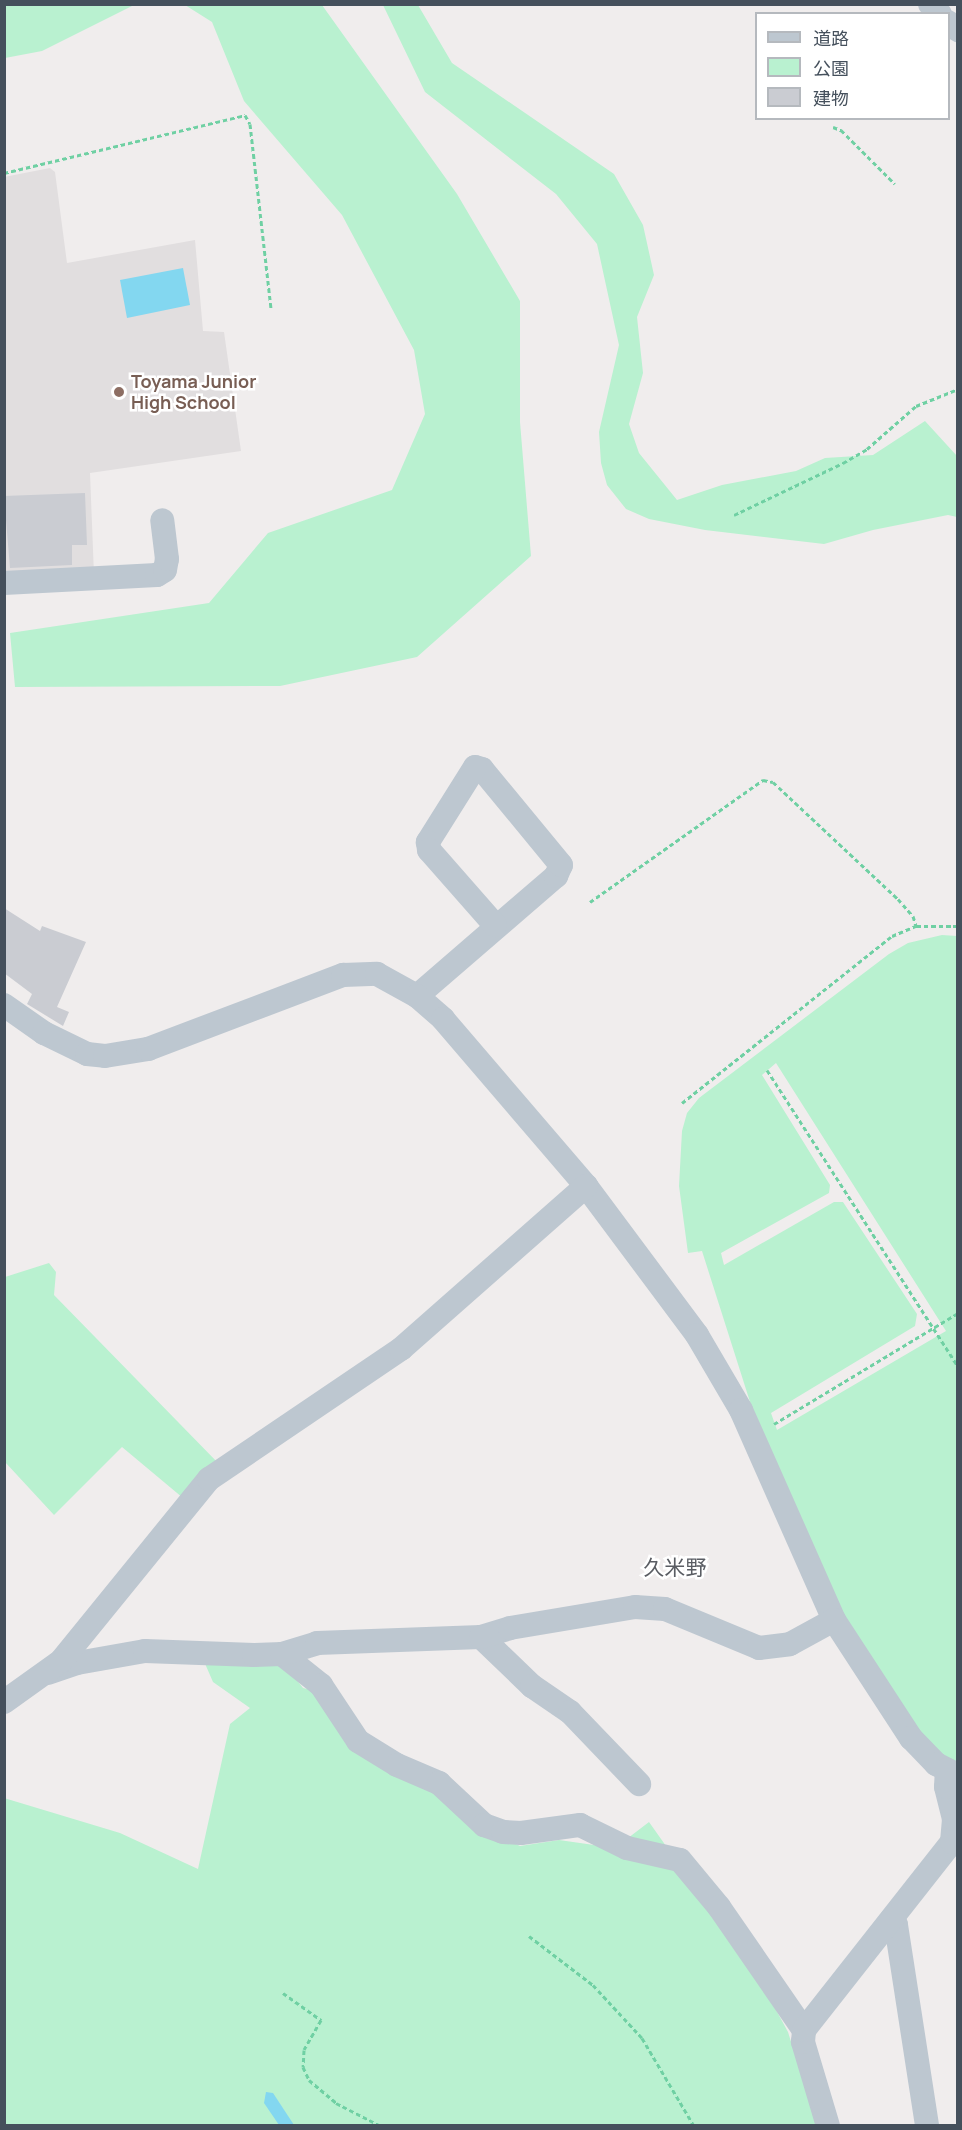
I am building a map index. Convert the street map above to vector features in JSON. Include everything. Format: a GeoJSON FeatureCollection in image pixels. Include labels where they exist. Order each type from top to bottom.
{"type":"FeatureCollection","features":[{"type":"Feature","properties":{"kind":"street"},"geometry":{"type":"LineString","coordinates":[[4,583],[157,575],[165,570],[167,559],[162,520]]}},
{"type":"Feature","properties":{"kind":"street"},"geometry":{"type":"LineString","coordinates":[[417,996],[495,925],[556,876],[561,865],[482,770],[475,767],[428,842],[429,850],[495,925]]}},
{"type":"Feature","properties":{"kind":"street"},"geometry":{"type":"LineString","coordinates":[[4,1005],[44,1033],[87,1054],[112,1056],[148,1049],[343,975],[377,974],[417,996],[443,1019],[586,1186],[719,1370],[741,1410],[834,1620],[911,1738],[927,1756],[952,1773],[944,1779],[956,1836],[936,1867],[804,2030],[803,2042],[828,2126]]}},
{"type":"Feature","properties":{"kind":"street"},"geometry":{"type":"LineString","coordinates":[[48,1673],[209,1479],[400,1349],[586,1186]]}},
{"type":"Feature","properties":{"kind":"street"},"geometry":{"type":"LineString","coordinates":[[4,1702],[48,1673],[77,1663],[146,1651],[282,1654],[317,1643],[481,1636],[510,1628],[635,1606],[665,1609],[759,1648],[790,1644],[834,1620]]}},
{"type":"Feature","properties":{"kind":"street"},"geometry":{"type":"LineString","coordinates":[[481,1636],[532,1686],[570,1712],[639,1784]]}},
{"type":"Feature","properties":{"kind":"street"},"geometry":{"type":"LineString","coordinates":[[282,1654],[321,1685],[358,1741],[397,1765],[439,1783],[484,1825],[502,1832],[521,1833],[580,1825],[627,1848],[680,1860],[719,1907],[804,2030]]}},
{"type":"Feature","properties":{"kind":"street"},"geometry":{"type":"LineString","coordinates":[[892,1919],[896,1925],[927,2126]]}},
{"type":"Feature","properties":{"kind":"path"},"geometry":{"type":"LineString","coordinates":[[4,173],[245,115],[250,124],[271,308]]}},
{"type":"Feature","properties":{"kind":"path"},"geometry":{"type":"LineString","coordinates":[[833,128],[841,130],[895,184]]}},
{"type":"Feature","properties":{"kind":"path"},"geometry":{"type":"LineString","coordinates":[[734,515],[843,463],[867,449],[916,406],[957,389]]}},
{"type":"Feature","properties":{"kind":"path"},"geometry":{"type":"LineString","coordinates":[[590,902],[763,780],[773,782],[898,899],[913,915],[916,926]]}},
{"type":"Feature","properties":{"kind":"path"},"geometry":{"type":"LineString","coordinates":[[682,1103],[892,936],[916,926],[957,926]]}},
{"type":"Feature","properties":{"kind":"path"},"geometry":{"type":"LineString","coordinates":[[767,1070],[957,1366]]}},
{"type":"Feature","properties":{"kind":"path"},"geometry":{"type":"LineString","coordinates":[[774,1424],[957,1313]]}},
{"type":"Feature","properties":{"kind":"path"},"geometry":{"type":"LineString","coordinates":[[529,1936],[593,1985],[642,2038],[694,2126]]}},
{"type":"Feature","properties":{"kind":"path"},"geometry":{"type":"LineString","coordinates":[[283,1993],[321,2020],[304,2050],[303,2067],[309,2080],[336,2103],[381,2126]]}},
{"type":"Feature","properties":{"kind":"shaded area","name":"Toyama Junior High School"},"geometry":{"type":"Polygon","coordinates":[[[50,168],[55,172],[67,263],[195,240],[203,331],[224,332],[241,451],[90,473],[94,575],[5,578],[4,177],[50,168]]]}},
{"type":"Feature","properties":{"kind":"green space"},"geometry":{"type":"Polygon","coordinates":[[[5,4],[134,5],[42,51],[5,58],[5,4]]]}},
{"type":"Feature","properties":{"kind":"green space"},"geometry":{"type":"Polygon","coordinates":[[[185,5],[322,5],[457,194],[520,301],[520,422],[531,556],[417,657],[280,686],[15,687],[10,633],[209,603],[268,533],[392,490],[425,414],[414,350],[342,215],[244,101],[212,22],[185,5]]]}},
{"type":"Feature","properties":{"kind":"green space"},"geometry":{"type":"Polygon","coordinates":[[[383,5],[418,5],[452,63],[614,174],[643,225],[654,275],[637,317],[643,373],[629,424],[639,453],[677,500],[722,485],[796,471],[825,458],[873,455],[925,421],[957,456],[957,517],[948,515],[873,530],[824,544],[705,530],[649,519],[626,509],[607,485],[601,463],[599,432],[619,345],[597,244],[556,194],[425,92],[383,5]]]}},
{"type":"Feature","properties":{"kind":"green space"},"geometry":{"type":"Polygon","coordinates":[[[942,935],[957,936],[957,1764],[928,1745],[835,1601],[751,1405],[702,1251],[688,1253],[679,1186],[682,1131],[687,1113],[699,1098],[889,954],[908,943],[942,935]],[[776,1063],[762,1075],[830,1185],[829,1193],[721,1253],[724,1265],[834,1202],[843,1202],[917,1314],[915,1326],[771,1413],[777,1430],[946,1331],[776,1063]]]}},
{"type":"Feature","properties":{"kind":"green space"},"geometry":{"type":"Polygon","coordinates":[[[49,1263],[56,1272],[54,1295],[220,1465],[183,1498],[122,1447],[54,1515],[5,1462],[5,1277],[49,1263]]]}},
{"type":"Feature","properties":{"kind":"green space"},"geometry":{"type":"Polygon","coordinates":[[[278,1656],[303,1688],[329,1694],[358,1730],[484,1829],[520,1846],[559,1840],[615,1848],[649,1822],[756,1973],[788,2032],[817,2125],[5,2125],[4,1798],[120,1833],[198,1869],[230,1724],[250,1708],[213,1682],[203,1659],[278,1656]]]}},
{"type":"Feature","properties":{"kind":"water"},"geometry":{"type":"Polygon","coordinates":[[[183,268],[190,305],[127,318],[120,280],[183,268]]]}},
{"type":"Feature","properties":{"kind":"water"},"geometry":{"type":"Polygon","coordinates":[[[266,2092],[273,2093],[294,2125],[279,2125],[264,2103],[266,2092]]]}},
{"type":"Feature","properties":{"kind":"building"},"geometry":{"type":"Polygon","coordinates":[[[85,493],[87,545],[72,545],[72,565],[10,568],[4,496],[85,493]]]}},
{"type":"Feature","properties":{"kind":"building"},"geometry":{"type":"Polygon","coordinates":[[[4,908],[40,931],[42,926],[86,942],[57,1007],[69,1012],[63,1026],[27,1004],[32,994],[4,973],[4,908]]]}},
{"type":"Feature","properties":{"kind":"place","name":"Toyama Junior High School"},"geometry":{"type":"Point","coordinates":[119,392]}},
{"type":"Feature","properties":{"kind":"district","name":"久米野"},"geometry":{"type":"Point","coordinates":[675,1567]}}]}
